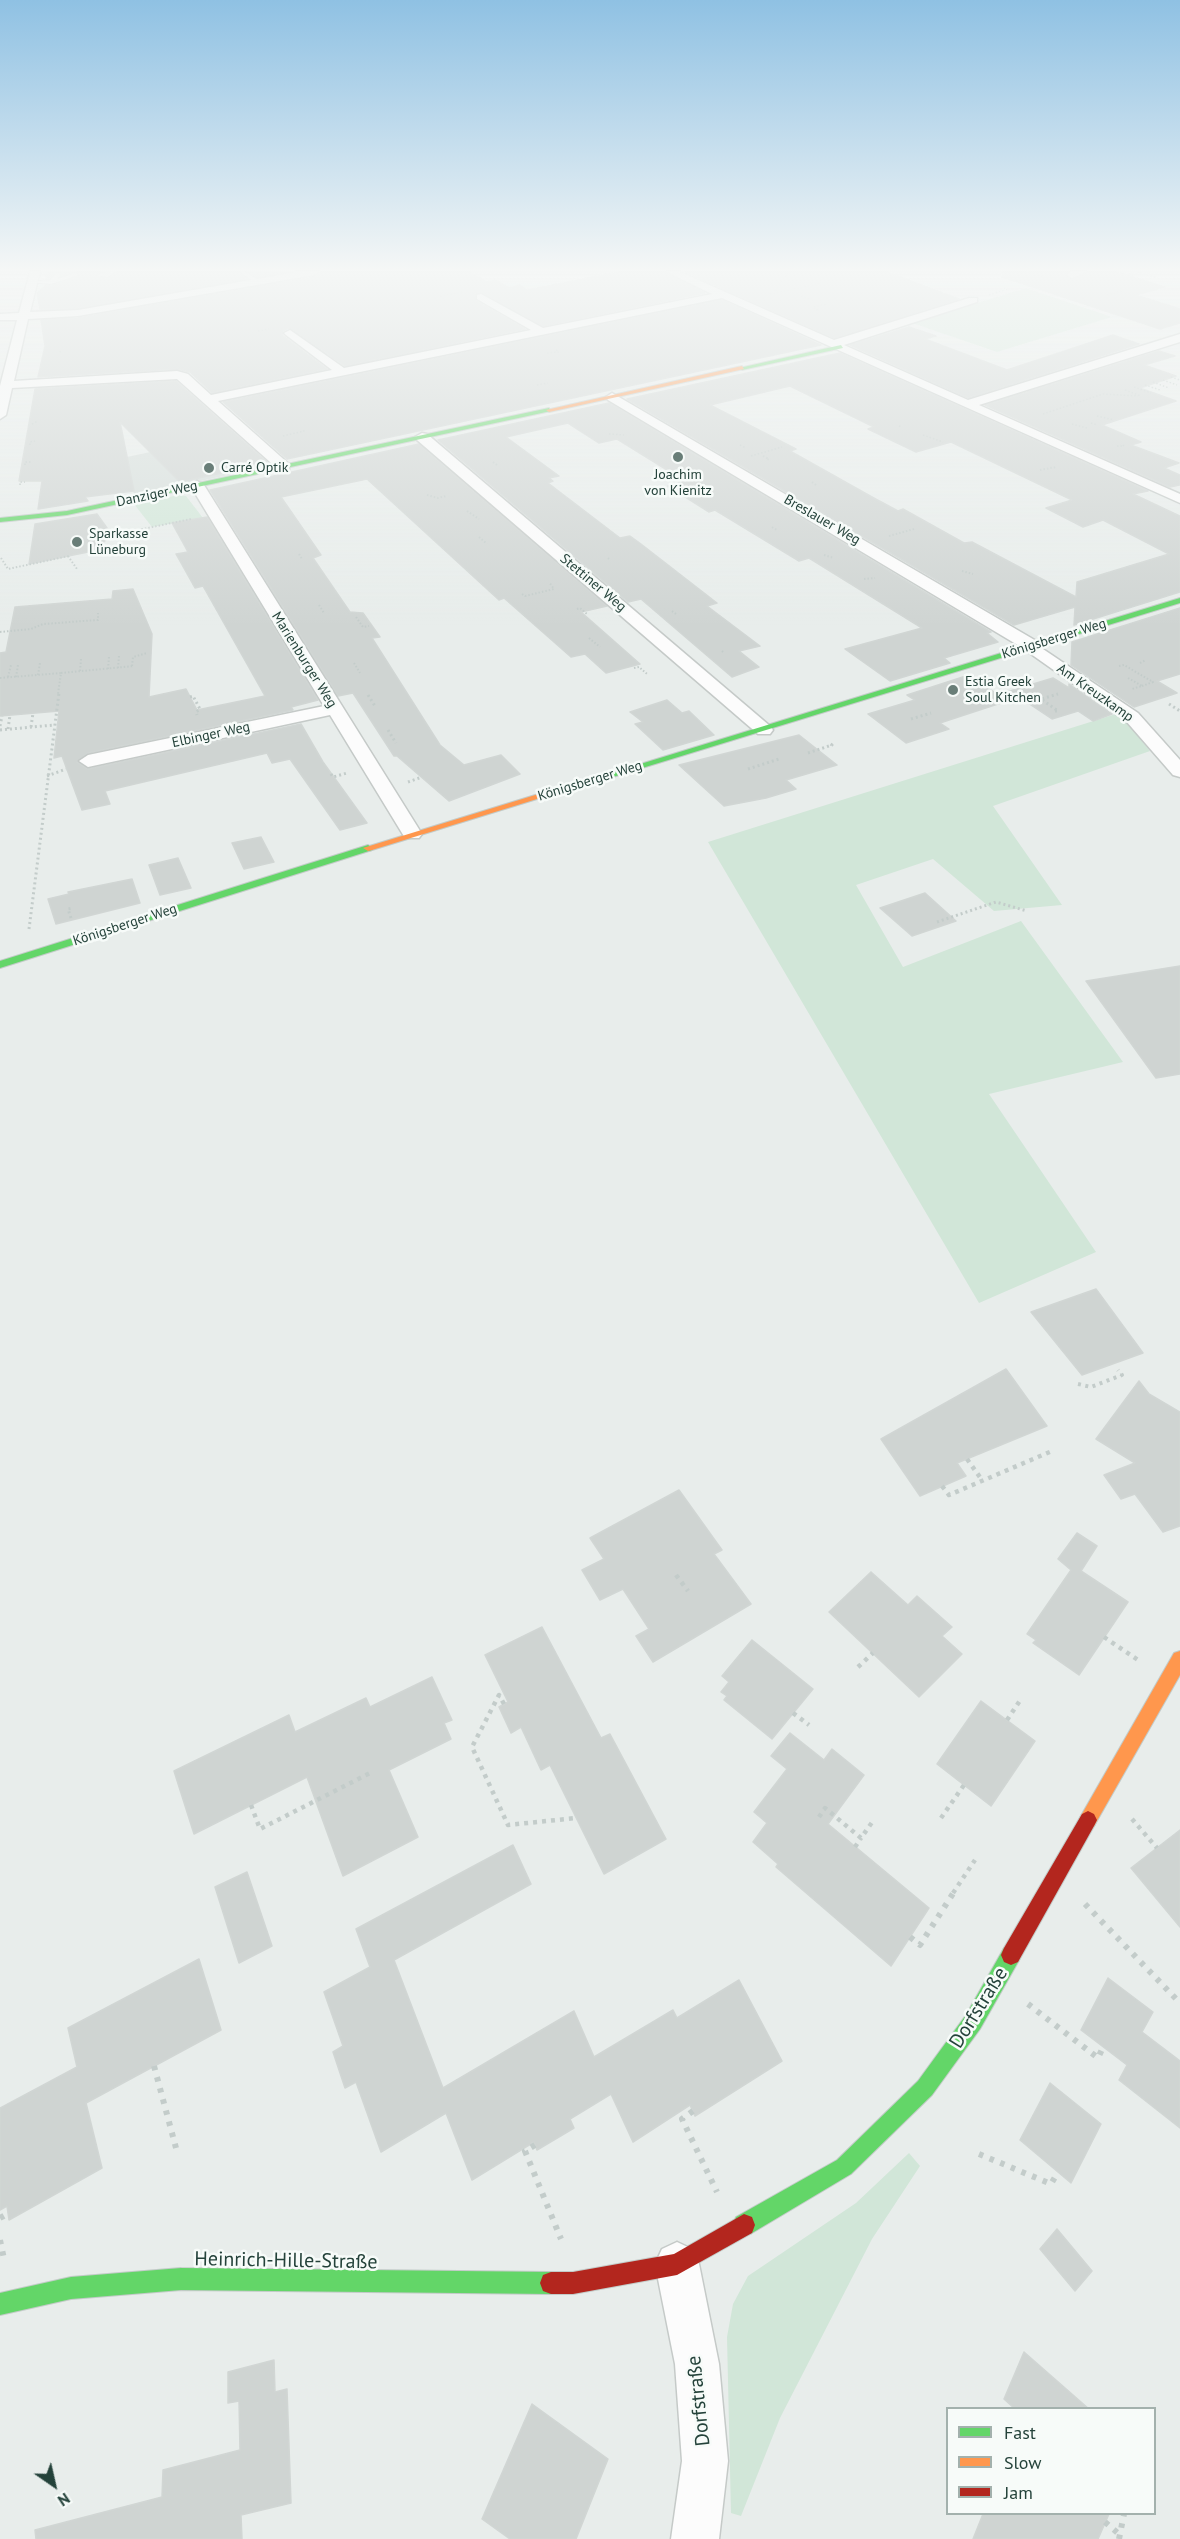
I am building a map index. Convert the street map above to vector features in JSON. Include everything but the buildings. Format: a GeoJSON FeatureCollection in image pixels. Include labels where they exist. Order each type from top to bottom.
{"type":"FeatureCollection","features":[{"type":"Feature","properties":{"kind":"street"},"geometry":{"type":"LineString","coordinates":[[0,416],[6,390]]}},
{"type":"Feature","properties":{"kind":"street"},"geometry":{"type":"LineString","coordinates":[[199,390],[284,467]]}},
{"type":"Feature","properties":{"kind":"street"},"geometry":{"type":"LineString","coordinates":[[209,399],[251,390]]}},
{"type":"Feature","properties":{"kind":"street","name":"Danziger Weg"},"geometry":{"type":"LineString","coordinates":[[0,520],[67,513],[641,390]]}},
{"type":"Feature","properties":{"kind":"street"},"geometry":{"type":"LineString","coordinates":[[937,390],[1180,499]]}},
{"type":"Feature","properties":{"kind":"street"},"geometry":{"type":"LineString","coordinates":[[968,404],[1011,390]]}},
{"type":"Feature","properties":{"kind":"street","name":"Breslauer Weg"},"geometry":{"type":"LineString","coordinates":[[612,397],[1030,647]]}},
{"type":"Feature","properties":{"kind":"street","name":"Stettiner Weg"},"geometry":{"type":"LineString","coordinates":[[422,437],[764,730]]}},
{"type":"Feature","properties":{"kind":"street","name":"Marienburger Weg"},"geometry":{"type":"LineString","coordinates":[[197,485],[412,834]]}},
{"type":"Feature","properties":{"kind":"street","name":"Königsberger Weg"},"geometry":{"type":"LineString","coordinates":[[0,965],[412,834],[764,730],[1180,600]]}},
{"type":"Feature","properties":{"kind":"street","name":"Am Kreuzkamp"},"geometry":{"type":"LineString","coordinates":[[1030,647],[1132,717],[1180,771]]}},
{"type":"Feature","properties":{"kind":"street","name":"Elbinger Weg"},"geometry":{"type":"LineString","coordinates":[[88,761],[334,709]]}},
{"type":"Feature","properties":{"kind":"street","name":"Dorfstraße"},"geometry":{"type":"LineString","coordinates":[[576,2282],[677,2264],[844,2167],[899,2116],[925,2088],[966,2032],[1180,1659]]}},
{"type":"Feature","properties":{"kind":"street","name":"Dorfstraße"},"geometry":{"type":"LineString","coordinates":[[677,2264],[697,2364],[705,2461],[695,2539]]}},
{"type":"Feature","properties":{"kind":"street","name":"Heinrich-Hille-Straße"},"geometry":{"type":"LineString","coordinates":[[0,2304],[71,2288],[181,2279],[576,2282]]}},
{"type":"Feature","properties":{"kind":"path"},"geometry":{"type":"LineString","coordinates":[[1095,391],[1103,394],[1140,396],[1126,390]]}},
{"type":"Feature","properties":{"kind":"path"},"geometry":{"type":"LineString","coordinates":[[1144,390],[1151,393]]}},
{"type":"Feature","properties":{"kind":"path"},"geometry":{"type":"LineString","coordinates":[[1086,394],[1093,397]]}},
{"type":"Feature","properties":{"kind":"path"},"geometry":{"type":"LineString","coordinates":[[1043,412],[1103,394]]}},
{"type":"Feature","properties":{"kind":"path"},"geometry":{"type":"LineString","coordinates":[[1080,398],[1084,400]]}},
{"type":"Feature","properties":{"kind":"path"},"geometry":{"type":"LineString","coordinates":[[1071,401],[1075,403]]}},
{"type":"Feature","properties":{"kind":"path"},"geometry":{"type":"LineString","coordinates":[[1059,403],[1066,406]]}},
{"type":"Feature","properties":{"kind":"path"},"geometry":{"type":"LineString","coordinates":[[1052,407],[1057,409]]}},
{"type":"Feature","properties":{"kind":"path"},"geometry":{"type":"LineString","coordinates":[[1097,416],[1114,420]]}},
{"type":"Feature","properties":{"kind":"path"},"geometry":{"type":"LineString","coordinates":[[32,424],[38,422]]}},
{"type":"Feature","properties":{"kind":"path"},"geometry":{"type":"LineString","coordinates":[[1091,423],[1097,425]]}},
{"type":"Feature","properties":{"kind":"path"},"geometry":{"type":"LineString","coordinates":[[1072,424],[1087,428]]}},
{"type":"Feature","properties":{"kind":"path"},"geometry":{"type":"LineString","coordinates":[[1076,425],[1083,427]]}},
{"type":"Feature","properties":{"kind":"path"},"geometry":{"type":"LineString","coordinates":[[609,434],[624,435]]}},
{"type":"Feature","properties":{"kind":"path"},"geometry":{"type":"LineString","coordinates":[[923,435],[944,442]]}},
{"type":"Feature","properties":{"kind":"path"},"geometry":{"type":"LineString","coordinates":[[30,445],[30,442],[35,441]]}},
{"type":"Feature","properties":{"kind":"path"},"geometry":{"type":"LineString","coordinates":[[740,445],[746,448]]}},
{"type":"Feature","properties":{"kind":"path"},"geometry":{"type":"LineString","coordinates":[[763,456],[769,459],[766,460]]}},
{"type":"Feature","properties":{"kind":"path"},"geometry":{"type":"LineString","coordinates":[[25,465],[25,462],[31,462]]}},
{"type":"Feature","properties":{"kind":"path"},"geometry":{"type":"LineString","coordinates":[[493,462],[497,465]]}},
{"type":"Feature","properties":{"kind":"path"},"geometry":{"type":"LineString","coordinates":[[20,485],[21,482],[25,482]]}},
{"type":"Feature","properties":{"kind":"path"},"geometry":{"type":"LineString","coordinates":[[812,482],[816,484]]}},
{"type":"Feature","properties":{"kind":"path"},"geometry":{"type":"LineString","coordinates":[[427,495],[438,498],[445,495],[449,499]]}},
{"type":"Feature","properties":{"kind":"path"},"geometry":{"type":"LineString","coordinates":[[468,511],[479,519]]}},
{"type":"Feature","properties":{"kind":"path"},"geometry":{"type":"LineString","coordinates":[[138,530],[215,515]]}},
{"type":"Feature","properties":{"kind":"path"},"geometry":{"type":"LineString","coordinates":[[772,527],[777,530]]}},
{"type":"Feature","properties":{"kind":"path"},"geometry":{"type":"LineString","coordinates":[[479,537],[487,544]]}},
{"type":"Feature","properties":{"kind":"path"},"geometry":{"type":"LineString","coordinates":[[299,554],[302,559]]}},
{"type":"Feature","properties":{"kind":"path"},"geometry":{"type":"LineString","coordinates":[[824,555],[828,554],[834,558]]}},
{"type":"Feature","properties":{"kind":"path"},"geometry":{"type":"LineString","coordinates":[[1,558],[8,569],[68,556],[77,569]]}},
{"type":"Feature","properties":{"kind":"path"},"geometry":{"type":"LineString","coordinates":[[962,571],[973,574]]}},
{"type":"Feature","properties":{"kind":"path"},"geometry":{"type":"LineString","coordinates":[[522,594],[525,596],[554,589],[547,582],[549,582]]}},
{"type":"Feature","properties":{"kind":"path"},"geometry":{"type":"LineString","coordinates":[[319,605],[324,613]]}},
{"type":"Feature","properties":{"kind":"path"},"geometry":{"type":"LineString","coordinates":[[577,609],[580,608],[588,615]]}},
{"type":"Feature","properties":{"kind":"path"},"geometry":{"type":"LineString","coordinates":[[672,611],[676,614]]}},
{"type":"Feature","properties":{"kind":"path"},"geometry":{"type":"LineString","coordinates":[[0,632],[98,620],[98,613]]}},
{"type":"Feature","properties":{"kind":"path"},"geometry":{"type":"LineString","coordinates":[[356,617],[363,627],[369,626]]}},
{"type":"Feature","properties":{"kind":"path"},"geometry":{"type":"LineString","coordinates":[[38,627],[39,619]]}},
{"type":"Feature","properties":{"kind":"path"},"geometry":{"type":"LineString","coordinates":[[584,641],[590,639],[600,647]]}},
{"type":"Feature","properties":{"kind":"path"},"geometry":{"type":"LineString","coordinates":[[0,678],[133,666],[133,657],[147,656],[147,653]]}},
{"type":"Feature","properties":{"kind":"path"},"geometry":{"type":"LineString","coordinates":[[118,668],[119,656]]}},
{"type":"Feature","properties":{"kind":"path"},"geometry":{"type":"LineString","coordinates":[[108,669],[109,657]]}},
{"type":"Feature","properties":{"kind":"path"},"geometry":{"type":"LineString","coordinates":[[80,671],[81,659]]}},
{"type":"Feature","properties":{"kind":"path"},"geometry":{"type":"LineString","coordinates":[[1140,663],[1146,660]]}},
{"type":"Feature","properties":{"kind":"path"},"geometry":{"type":"LineString","coordinates":[[38,675],[40,663]]}},
{"type":"Feature","properties":{"kind":"path"},"geometry":{"type":"LineString","coordinates":[[354,663],[360,673]]}},
{"type":"Feature","properties":{"kind":"path"},"geometry":{"type":"LineString","coordinates":[[16,677],[18,664]]}},
{"type":"Feature","properties":{"kind":"path"},"geometry":{"type":"LineString","coordinates":[[8,677],[11,665]]}},
{"type":"Feature","properties":{"kind":"path"},"geometry":{"type":"LineString","coordinates":[[1119,666],[1124,665],[1153,682],[1142,686]]}},
{"type":"Feature","properties":{"kind":"path"},"geometry":{"type":"LineString","coordinates":[[634,668],[639,667],[647,674]]}},
{"type":"Feature","properties":{"kind":"path"},"geometry":{"type":"LineString","coordinates":[[25,956],[61,673]]}},
{"type":"Feature","properties":{"kind":"path"},"geometry":{"type":"LineString","coordinates":[[1055,711],[1058,711],[1041,699],[1058,694]]}},
{"type":"Feature","properties":{"kind":"path"},"geometry":{"type":"LineString","coordinates":[[368,695],[375,706]]}},
{"type":"Feature","properties":{"kind":"path"},"geometry":{"type":"LineString","coordinates":[[1169,704],[1180,711]]}},
{"type":"Feature","properties":{"kind":"path"},"geometry":{"type":"LineString","coordinates":[[31,727],[33,713]]}},
{"type":"Feature","properties":{"kind":"path"},"geometry":{"type":"LineString","coordinates":[[911,719],[931,713]]}},
{"type":"Feature","properties":{"kind":"path"},"geometry":{"type":"LineString","coordinates":[[8,729],[10,715]]}},
{"type":"Feature","properties":{"kind":"path"},"geometry":{"type":"LineString","coordinates":[[2,716],[0,728],[54,725]]}},
{"type":"Feature","properties":{"kind":"path"},"geometry":{"type":"LineString","coordinates":[[388,730],[396,743]]}},
{"type":"Feature","properties":{"kind":"path"},"geometry":{"type":"LineString","coordinates":[[808,753],[832,745],[829,743]]}},
{"type":"Feature","properties":{"kind":"path"},"geometry":{"type":"LineString","coordinates":[[748,769],[779,759]]}},
{"type":"Feature","properties":{"kind":"path"},"geometry":{"type":"LineString","coordinates":[[937,922],[996,902],[1027,911]]}},
{"type":"Feature","properties":{"kind":"path"},"geometry":{"type":"LineString","coordinates":[[69,913],[68,909],[73,908]]}},
{"type":"Feature","properties":{"kind":"path"},"geometry":{"type":"LineString","coordinates":[[1078,1384],[1091,1386],[1122,1375],[1118,1370]]}},
{"type":"Feature","properties":{"kind":"path"},"geometry":{"type":"LineString","coordinates":[[942,1486],[948,1495],[1052,1451]]}},
{"type":"Feature","properties":{"kind":"path"},"geometry":{"type":"LineString","coordinates":[[967,1459],[982,1480]]}},
{"type":"Feature","properties":{"kind":"path"},"geometry":{"type":"LineString","coordinates":[[676,1575],[688,1591]]}},
{"type":"Feature","properties":{"kind":"path"},"geometry":{"type":"LineString","coordinates":[[858,1667],[873,1653]]}},
{"type":"Feature","properties":{"kind":"path"},"geometry":{"type":"LineString","coordinates":[[504,1704],[499,1695],[472,1747],[508,1825],[576,1818]]}},
{"type":"Feature","properties":{"kind":"path"},"geometry":{"type":"LineString","coordinates":[[1008,1720],[1021,1700]]}},
{"type":"Feature","properties":{"kind":"path"},"geometry":{"type":"LineString","coordinates":[[793,1713],[809,1725]]}},
{"type":"Feature","properties":{"kind":"path"},"geometry":{"type":"LineString","coordinates":[[251,1805],[260,1829],[372,1772]]}},
{"type":"Feature","properties":{"kind":"path"},"geometry":{"type":"LineString","coordinates":[[941,1818],[964,1785]]}},
{"type":"Feature","properties":{"kind":"path"},"geometry":{"type":"LineString","coordinates":[[819,1817],[825,1809],[861,1838]]}},
{"type":"Feature","properties":{"kind":"path"},"geometry":{"type":"LineString","coordinates":[[855,1847],[873,1821]]}},
{"type":"Feature","properties":{"kind":"path"},"geometry":{"type":"LineString","coordinates":[[910,1937],[920,1945],[975,1860]]}},
{"type":"Feature","properties":{"kind":"path"},"geometry":{"type":"LineString","coordinates":[[1058,1875],[1180,2003]]}},
{"type":"Feature","properties":{"kind":"path"},"geometry":{"type":"LineString","coordinates":[[997,1980],[1098,2058],[1103,2047]]}},
{"type":"Feature","properties":{"kind":"path"},"geometry":{"type":"LineString","coordinates":[[154,2066],[176,2148]]}},
{"type":"Feature","properties":{"kind":"path"},"geometry":{"type":"LineString","coordinates":[[693,2111],[682,2118],[736,2230]]}},
{"type":"Feature","properties":{"kind":"path"},"geometry":{"type":"LineString","coordinates":[[535,2145],[525,2151],[576,2282]]}},
{"type":"Feature","properties":{"kind":"path"},"geometry":{"type":"LineString","coordinates":[[979,2154],[1051,2184],[1058,2172]]}},
{"type":"Feature","properties":{"kind":"path"},"geometry":{"type":"LineString","coordinates":[[0,2218],[9,2213]]}},
{"type":"Feature","properties":{"kind":"path"},"geometry":{"type":"LineString","coordinates":[[1120,2537],[1124,2515]]}},
{"type":"Feature","properties":{"kind":"path"},"geometry":{"type":"LineString","coordinates":[[1105,2522],[1120,2537]]}},
{"type":"Feature","properties":{"kind":"shaded area"},"geometry":{"type":"Polygon","coordinates":[[[234,434],[263,463],[257,469],[134,495],[127,457],[234,434]]]}},
{"type":"Feature","properties":{"kind":"green space"},"geometry":{"type":"Polygon","coordinates":[[[179,495],[186,496],[203,518],[152,527],[134,504],[179,495]]]}},
{"type":"Feature","properties":{"kind":"green space"},"geometry":{"type":"Polygon","coordinates":[[[1119,713],[1150,751],[993,806],[1062,905],[994,911],[933,859],[856,885],[903,967],[1021,921],[1123,1062],[989,1094],[1096,1252],[979,1303],[708,842],[1119,713]]]}},
{"type":"Feature","properties":{"kind":"green space"},"geometry":{"type":"Polygon","coordinates":[[[909,2153],[920,2166],[872,2239],[780,2418],[741,2516],[731,2513],[727,2337],[733,2304],[748,2276],[856,2203],[909,2153]]]}},
{"type":"Feature","properties":{"kind":"traffic: fast"},"geometry":{"type":"LineString","coordinates":[[0,520],[67,513],[549,410]]}},
{"type":"Feature","properties":{"kind":"traffic: fast"},"geometry":{"type":"LineString","coordinates":[[587,782],[1180,600]]}},
{"type":"Feature","properties":{"kind":"traffic: fast"},"geometry":{"type":"LineString","coordinates":[[0,965],[368,848]]}},
{"type":"Feature","properties":{"kind":"traffic: fast"},"geometry":{"type":"LineString","coordinates":[[744,2225],[844,2167],[925,2088],[973,2022],[1011,1955]]}},
{"type":"Feature","properties":{"kind":"traffic: fast"},"geometry":{"type":"LineString","coordinates":[[0,2304],[71,2288],[181,2279],[551,2283]]}},
{"type":"Feature","properties":{"kind":"traffic: slow"},"geometry":{"type":"LineString","coordinates":[[549,410],[639,390]]}},
{"type":"Feature","properties":{"kind":"traffic: slow"},"geometry":{"type":"LineString","coordinates":[[368,848],[587,782]]}},
{"type":"Feature","properties":{"kind":"traffic: slow"},"geometry":{"type":"LineString","coordinates":[[1088,1820],[1180,1659]]}},
{"type":"Feature","properties":{"kind":"traffic: jam"},"geometry":{"type":"LineString","coordinates":[[1011,1955],[1088,1820]]}},
{"type":"Feature","properties":{"kind":"traffic: jam"},"geometry":{"type":"LineString","coordinates":[[551,2283],[573,2283],[677,2264],[744,2225]]}},
{"type":"Feature","properties":{"kind":"place","name":"Joachim von Kienitz"},"geometry":{"type":"Point","coordinates":[678,457]}},
{"type":"Feature","properties":{"kind":"place","name":"Carré Optik"},"geometry":{"type":"Point","coordinates":[209,468]}},
{"type":"Feature","properties":{"kind":"place","name":"Sparkasse Lüneburg"},"geometry":{"type":"Point","coordinates":[77,542]}},
{"type":"Feature","properties":{"kind":"place","name":"Estia Greek Soul Kitchen"},"geometry":{"type":"Point","coordinates":[953,690]}}]}
